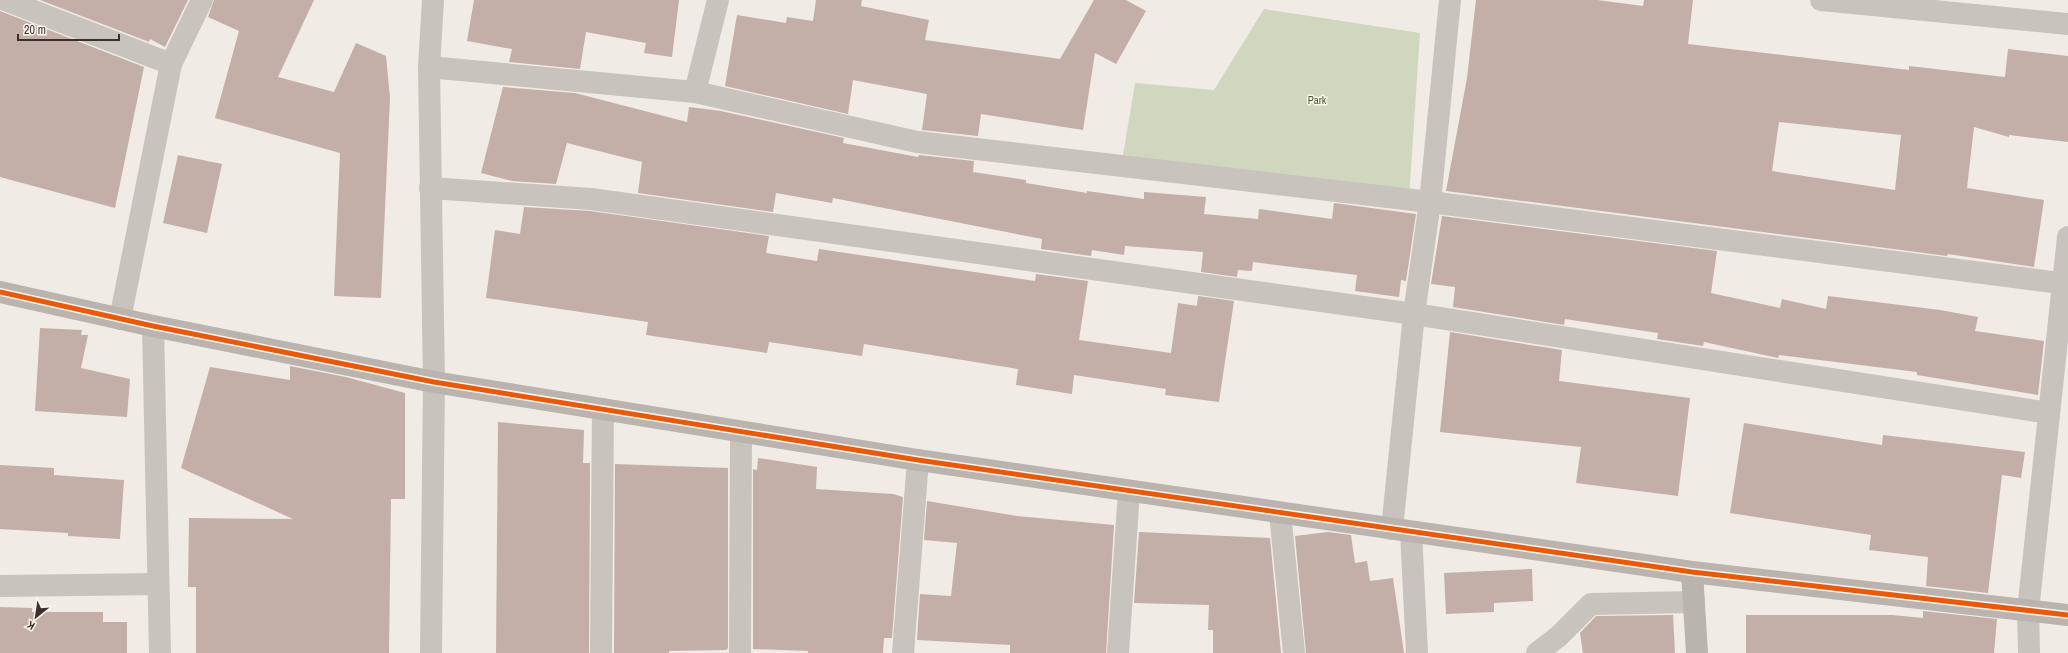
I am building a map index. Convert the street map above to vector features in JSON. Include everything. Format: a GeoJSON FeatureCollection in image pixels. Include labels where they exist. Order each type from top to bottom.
{"type":"FeatureCollection","features":[{"type":"Feature","properties":{"kind":"street"},"geometry":{"type":"LineString","coordinates":[[5,0],[171,64]]}},
{"type":"Feature","properties":{"kind":"street"},"geometry":{"type":"LineString","coordinates":[[120,319],[171,64],[202,0]]}},
{"type":"Feature","properties":{"kind":"street"},"geometry":{"type":"LineString","coordinates":[[430,653],[434,382],[429,67],[433,0]]}},
{"type":"Feature","properties":{"kind":"street"},"geometry":{"type":"LineString","coordinates":[[695,92],[718,0]]}},
{"type":"Feature","properties":{"kind":"street"},"geometry":{"type":"LineString","coordinates":[[1417,653],[1402,530],[1414,314],[1430,202],[1450,0]]}},
{"type":"Feature","properties":{"kind":"street"},"geometry":{"type":"LineString","coordinates":[[1821,0],[2068,24]]}},
{"type":"Feature","properties":{"kind":"street"},"geometry":{"type":"LineString","coordinates":[[429,67],[695,92],[917,142],[1430,202],[2066,284]]}},
{"type":"Feature","properties":{"kind":"street"},"geometry":{"type":"LineString","coordinates":[[430,188],[591,199],[1414,314],[2049,413]]}},
{"type":"Feature","properties":{"kind":"street"},"geometry":{"type":"LineString","coordinates":[[2029,653],[2028,611],[2049,413],[2060,375],[2068,237]]}},
{"type":"Feature","properties":{"kind":"street"},"geometry":{"type":"LineString","coordinates":[[0,292],[153,326],[434,382],[918,460],[1692,572],[2068,615]]}},
{"type":"Feature","properties":{"kind":"street"},"geometry":{"type":"LineString","coordinates":[[153,326],[160,653]]}},
{"type":"Feature","properties":{"kind":"street"},"geometry":{"type":"LineString","coordinates":[[601,653],[603,409]]}},
{"type":"Feature","properties":{"kind":"street"},"geometry":{"type":"LineString","coordinates":[[740,653],[741,432]]}},
{"type":"Feature","properties":{"kind":"street"},"geometry":{"type":"LineString","coordinates":[[903,653],[918,460]]}},
{"type":"Feature","properties":{"kind":"street"},"geometry":{"type":"LineString","coordinates":[[1118,653],[1129,491]]}},
{"type":"Feature","properties":{"kind":"street"},"geometry":{"type":"LineString","coordinates":[[1280,513],[1294,653]]}},
{"type":"Feature","properties":{"kind":"street"},"geometry":{"type":"LineString","coordinates":[[1692,572],[1697,653]]}},
{"type":"Feature","properties":{"kind":"street"},"geometry":{"type":"LineString","coordinates":[[0,586],[158,584]]}},
{"type":"Feature","properties":{"kind":"street"},"geometry":{"type":"LineString","coordinates":[[1537,653],[1559,636],[1591,604],[1694,602]]}},
{"type":"Feature","properties":{"kind":"green space","name":"Park"},"geometry":{"type":"Polygon","coordinates":[[[1264,9],[1420,33],[1409,198],[1123,155],[1135,83],[1214,90],[1264,9]]]}},
{"type":"Feature","properties":{"kind":"building"},"geometry":{"type":"Polygon","coordinates":[[[40,0],[188,0],[165,47],[150,39],[149,42],[40,0]]]}},
{"type":"Feature","properties":{"kind":"building"},"geometry":{"type":"Polygon","coordinates":[[[214,0],[314,0],[278,77],[334,92],[356,43],[386,56],[390,98],[381,298],[334,296],[340,153],[215,118],[239,31],[208,17],[214,0]]]}},
{"type":"Feature","properties":{"kind":"building"},"geometry":{"type":"Polygon","coordinates":[[[474,0],[679,0],[672,57],[644,53],[646,43],[586,32],[580,69],[509,62],[512,49],[467,41],[474,0]]]}},
{"type":"Feature","properties":{"kind":"building"},"geometry":{"type":"Polygon","coordinates":[[[816,0],[862,0],[861,6],[929,20],[925,40],[1060,59],[1094,0],[1126,0],[1146,11],[1116,64],[1095,53],[1083,130],[981,114],[978,136],[922,130],[927,94],[853,80],[848,114],[725,86],[737,15],[786,23],[787,17],[813,21],[816,0]]]}},
{"type":"Feature","properties":{"kind":"building"},"geometry":{"type":"Polygon","coordinates":[[[1476,0],[1597,0],[1643,6],[1644,0],[1693,0],[1688,44],[1909,70],[1909,66],[2005,77],[2008,49],[2068,56],[2068,142],[2009,135],[2009,137],[1974,127],[1967,188],[2044,200],[2034,267],[1948,254],[1947,256],[1446,191],[1467,78],[1476,0]],[[1779,122],[1772,171],[1895,190],[1901,135],[1779,122]]]}},
{"type":"Feature","properties":{"kind":"building"},"geometry":{"type":"Polygon","coordinates":[[[0,11],[144,67],[115,208],[0,177],[0,11]]]}},
{"type":"Feature","properties":{"kind":"building"},"geometry":{"type":"Polygon","coordinates":[[[503,87],[575,93],[687,122],[689,107],[721,111],[844,138],[843,143],[918,157],[919,155],[974,161],[973,172],[1026,180],[1026,183],[1087,193],[1087,191],[1144,199],[1144,192],[1206,197],[1204,214],[1258,219],[1259,209],[1332,219],[1334,203],[1416,214],[1406,281],[1401,280],[1399,297],[1355,291],[1357,275],[1253,262],[1252,271],[1238,270],[1237,277],[1201,272],[1203,252],[1125,246],[1124,255],[1092,250],[1091,256],[1041,249],[1042,239],[833,198],[832,203],[776,193],[773,212],[638,193],[642,162],[567,143],[556,184],[512,181],[481,173],[503,87]]]}},
{"type":"Feature","properties":{"kind":"building"},"geometry":{"type":"Polygon","coordinates":[[[178,155],[222,164],[207,233],[163,223],[178,155]]]}},
{"type":"Feature","properties":{"kind":"building"},"geometry":{"type":"Polygon","coordinates":[[[524,207],[590,211],[769,236],[766,253],[817,261],[819,249],[1035,281],[1036,274],[1088,281],[1079,340],[1171,353],[1178,303],[1197,306],[1198,296],[1234,301],[1219,402],[1165,395],[1166,389],[1074,375],[1072,394],[1016,385],[1018,369],[864,344],[862,356],[769,342],[767,353],[646,335],[648,322],[486,298],[495,230],[520,234],[524,207]]]}},
{"type":"Feature","properties":{"kind":"building"},"geometry":{"type":"Polygon","coordinates":[[[1442,216],[1717,251],[1711,293],[1780,308],[1782,299],[1826,309],[1828,296],[1940,310],[1978,317],[1975,331],[2044,341],[2038,395],[1917,375],[1917,372],[1779,355],[1778,358],[1704,342],[1703,346],[1657,339],[1658,333],[1565,319],[1564,325],[1453,307],[1455,287],[1431,284],[1442,216]]]}},
{"type":"Feature","properties":{"kind":"building"},"geometry":{"type":"Polygon","coordinates":[[[40,328],[82,330],[81,335],[88,335],[81,368],[130,379],[127,417],[35,411],[40,328]]]}},
{"type":"Feature","properties":{"kind":"building"},"geometry":{"type":"Polygon","coordinates":[[[1450,332],[1562,350],[1559,381],[1690,398],[1678,496],[1576,483],[1581,447],[1440,432],[1450,332]]]}},
{"type":"Feature","properties":{"kind":"building"},"geometry":{"type":"Polygon","coordinates":[[[290,366],[346,377],[405,393],[405,499],[391,499],[389,653],[196,653],[196,587],[188,587],[189,518],[293,519],[181,468],[210,367],[290,380],[290,366]]]}},
{"type":"Feature","properties":{"kind":"building"},"geometry":{"type":"Polygon","coordinates":[[[498,422],[584,430],[583,463],[590,463],[589,653],[496,653],[498,422]]]}},
{"type":"Feature","properties":{"kind":"building"},"geometry":{"type":"Polygon","coordinates":[[[1744,423],[1882,445],[1883,435],[2025,452],[2021,478],[2002,475],[1988,593],[1926,586],[1928,557],[1869,550],[1871,535],[1730,513],[1744,423]]]}},
{"type":"Feature","properties":{"kind":"building"},"geometry":{"type":"Polygon","coordinates":[[[758,458],[817,467],[816,489],[893,494],[903,497],[892,638],[884,638],[883,653],[808,653],[808,651],[753,649],[753,469],[757,470],[758,458]]]}},
{"type":"Feature","properties":{"kind":"building"},"geometry":{"type":"Polygon","coordinates":[[[615,464],[728,468],[728,648],[726,650],[669,651],[669,653],[614,653],[615,464]]]}},
{"type":"Feature","properties":{"kind":"building"},"geometry":{"type":"Polygon","coordinates":[[[0,465],[54,468],[54,475],[124,480],[120,539],[68,536],[68,533],[0,529],[0,465]]]}},
{"type":"Feature","properties":{"kind":"building"},"geometry":{"type":"Polygon","coordinates":[[[927,501],[1017,516],[1114,525],[1106,653],[1010,653],[1010,645],[917,640],[920,594],[951,596],[957,543],[924,540],[927,501]]]}},
{"type":"Feature","properties":{"kind":"building"},"geometry":{"type":"Polygon","coordinates":[[[1139,532],[1270,538],[1281,653],[1213,653],[1213,630],[1208,630],[1209,605],[1134,603],[1139,532]]]}},
{"type":"Feature","properties":{"kind":"building"},"geometry":{"type":"Polygon","coordinates":[[[1328,532],[1351,535],[1355,563],[1367,561],[1370,581],[1393,578],[1404,653],[1306,653],[1295,536],[1328,532]]]}},
{"type":"Feature","properties":{"kind":"building"},"geometry":{"type":"Polygon","coordinates":[[[1532,569],[1533,601],[1494,603],[1494,612],[1446,614],[1444,573],[1532,569]]]}},
{"type":"Feature","properties":{"kind":"building"},"geometry":{"type":"Polygon","coordinates":[[[0,607],[32,608],[32,612],[103,612],[103,622],[127,622],[127,653],[0,653],[0,607]]]}},
{"type":"Feature","properties":{"kind":"building"},"geometry":{"type":"Polygon","coordinates":[[[1923,611],[1997,619],[1994,653],[1746,653],[1746,615],[1892,615],[1923,618],[1923,611]]]}},
{"type":"Feature","properties":{"kind":"building"},"geometry":{"type":"Polygon","coordinates":[[[1673,615],[1675,653],[1583,653],[1580,633],[1596,616],[1673,615]]]}},
{"type":"Feature","properties":{"kind":"cycle path"},"geometry":{"type":"LineString","coordinates":[[0,292],[153,326],[434,382],[918,460],[1692,572],[2068,615]]}}]}
